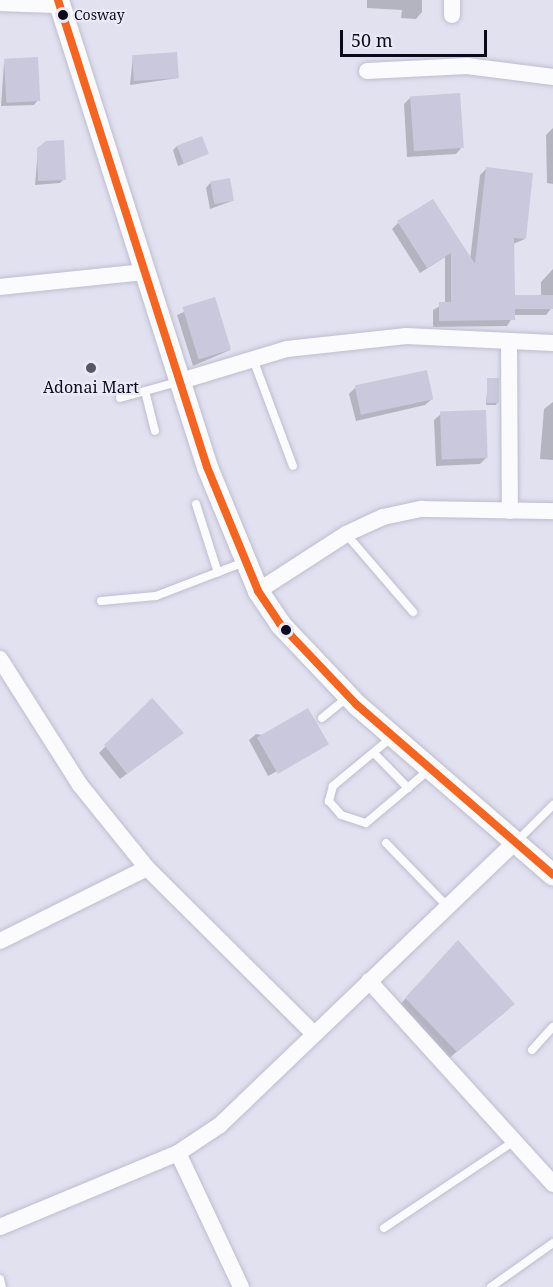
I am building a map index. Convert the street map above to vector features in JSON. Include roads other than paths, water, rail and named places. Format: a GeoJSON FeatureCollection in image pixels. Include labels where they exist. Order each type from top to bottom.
{"type":"FeatureCollection","features":[{"type":"Feature","properties":{"kind":"street"},"geometry":{"type":"LineString","coordinates":[[0,0],[61,1],[181,381],[245,562],[258,591],[280,624],[349,696],[513,844],[553,875]]}},
{"type":"Feature","properties":{"kind":"street"},"geometry":{"type":"LineString","coordinates":[[367,71],[467,66],[553,77]]}},
{"type":"Feature","properties":{"kind":"street"},"geometry":{"type":"LineString","coordinates":[[0,287],[146,272]]}},
{"type":"Feature","properties":{"kind":"street"},"geometry":{"type":"LineString","coordinates":[[181,381],[287,350],[406,336],[553,343]]}},
{"type":"Feature","properties":{"kind":"street"},"geometry":{"type":"LineString","coordinates":[[509,341],[510,511]]}},
{"type":"Feature","properties":{"kind":"street"},"geometry":{"type":"LineString","coordinates":[[258,591],[346,534],[383,517],[422,509],[553,512]]}},
{"type":"Feature","properties":{"kind":"street"},"geometry":{"type":"LineString","coordinates":[[0,659],[80,785],[147,868],[312,1032]]}},
{"type":"Feature","properties":{"kind":"street"},"geometry":{"type":"LineString","coordinates":[[0,1227],[178,1153],[265,1086],[312,1032],[513,844]]}},
{"type":"Feature","properties":{"kind":"street"},"geometry":{"type":"LineString","coordinates":[[0,941],[147,868]]}},
{"type":"Feature","properties":{"kind":"street"},"geometry":{"type":"LineString","coordinates":[[369,981],[516,1139],[553,1184]]}},
{"type":"Feature","properties":{"kind":"street"},"geometry":{"type":"LineString","coordinates":[[178,1153],[241,1287]]}},
{"type":"Feature","properties":{"kind":"lane"},"geometry":{"type":"LineString","coordinates":[[253,360],[293,466]]}},
{"type":"Feature","properties":{"kind":"lane"},"geometry":{"type":"LineString","coordinates":[[120,398],[181,381]]}},
{"type":"Feature","properties":{"kind":"lane"},"geometry":{"type":"LineString","coordinates":[[145,391],[155,431]]}},
{"type":"Feature","properties":{"kind":"lane"},"geometry":{"type":"LineString","coordinates":[[196,504],[218,573]]}},
{"type":"Feature","properties":{"kind":"lane"},"geometry":{"type":"LineString","coordinates":[[346,534],[413,612]]}},
{"type":"Feature","properties":{"kind":"lane"},"geometry":{"type":"LineString","coordinates":[[101,601],[156,596],[245,562]]}},
{"type":"Feature","properties":{"kind":"lane"},"geometry":{"type":"LineString","coordinates":[[322,718],[349,696]]}},
{"type":"Feature","properties":{"kind":"lane"},"geometry":{"type":"LineString","coordinates":[[392,737],[333,786],[333,808],[352,823],[366,823],[430,770]]}},
{"type":"Feature","properties":{"kind":"lane"},"geometry":{"type":"LineString","coordinates":[[374,753],[408,788]]}},
{"type":"Feature","properties":{"kind":"lane"},"geometry":{"type":"LineString","coordinates":[[513,844],[553,806]]}},
{"type":"Feature","properties":{"kind":"lane"},"geometry":{"type":"LineString","coordinates":[[386,843],[447,906]]}},
{"type":"Feature","properties":{"kind":"lane"},"geometry":{"type":"LineString","coordinates":[[532,1050],[553,1027]]}},
{"type":"Feature","properties":{"kind":"lane"},"geometry":{"type":"LineString","coordinates":[[384,1228],[516,1139]]}},
{"type":"Feature","properties":{"kind":"lane"},"geometry":{"type":"LineString","coordinates":[[491,1287],[553,1243]]}},
{"type":"Feature","properties":{"kind":"lane"},"geometry":{"type":"LineString","coordinates":[[0,1279],[2,1287]]}},
{"type":"Feature","properties":{"kind":"place","name":"Cosway"},"geometry":{"type":"Point","coordinates":[63,15]}},
{"type":"Feature","properties":{"kind":"place","name":"Adonai Mart"},"geometry":{"type":"Point","coordinates":[91,368]}}]}
